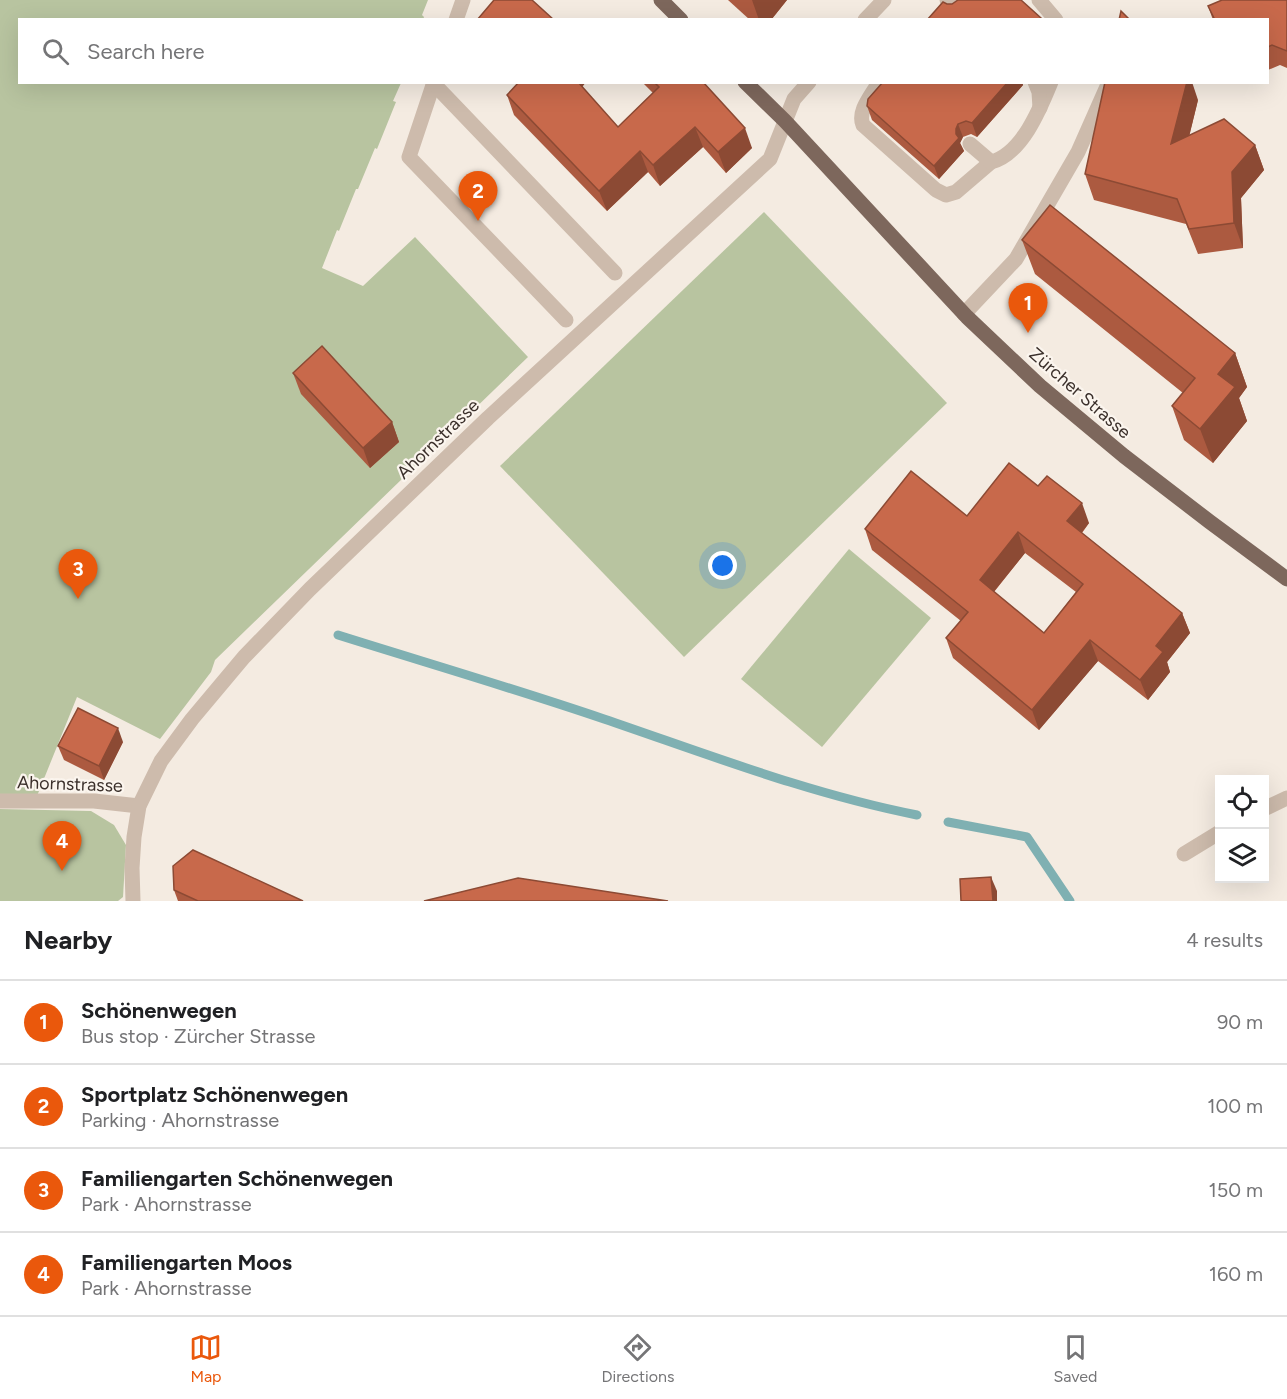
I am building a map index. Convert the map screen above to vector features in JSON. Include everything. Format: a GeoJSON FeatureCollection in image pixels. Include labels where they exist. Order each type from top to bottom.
{"type":"FeatureCollection","features":[{"type":"Feature","properties":{"kind":"main road"},"geometry":{"type":"LineString","coordinates":[[661,0],[679,18]]}},
{"type":"Feature","properties":{"kind":"main road","name":"Zürcher Strasse"},"geometry":{"type":"LineString","coordinates":[[747,84],[785,121],[964,314],[1040,386],[1124,456],[1287,579]]}},
{"type":"Feature","properties":{"kind":"street"},"geometry":{"type":"LineString","coordinates":[[457,18],[463,0]]}},
{"type":"Feature","properties":{"kind":"street"},"geometry":{"type":"LineString","coordinates":[[867,18],[884,0]]}},
{"type":"Feature","properties":{"kind":"street"},"geometry":{"type":"LineString","coordinates":[[1039,0],[1054,18]]}},
{"type":"Feature","properties":{"kind":"street"},"geometry":{"type":"LineString","coordinates":[[433,84],[409,157],[566,320]]}},
{"type":"Feature","properties":{"kind":"street"},"geometry":{"type":"LineString","coordinates":[[434,84],[615,273]]}},
{"type":"Feature","properties":{"kind":"street","name":"Ahornstrasse"},"geometry":{"type":"LineString","coordinates":[[133,901],[132,868],[139,806],[161,761],[192,720],[244,657],[319,580],[488,418],[770,159],[794,99],[807,84]]}},
{"type":"Feature","properties":{"kind":"street"},"geometry":{"type":"LineString","coordinates":[[878,84],[861,113],[861,122],[866,129],[936,190],[946,195],[956,192],[990,162],[1008,153],[1035,119],[1050,84]]}},
{"type":"Feature","properties":{"kind":"street"},"geometry":{"type":"LineString","coordinates":[[1036,84],[1040,108]]}},
{"type":"Feature","properties":{"kind":"street"},"geometry":{"type":"LineString","coordinates":[[964,314],[1016,259],[1078,152],[1108,84]]}},
{"type":"Feature","properties":{"kind":"street"},"geometry":{"type":"LineString","coordinates":[[970,144],[990,162]]}},
{"type":"Feature","properties":{"kind":"street"},"geometry":{"type":"LineString","coordinates":[[1269,807],[1287,798]]}},
{"type":"Feature","properties":{"kind":"street","name":"Ahornstrasse"},"geometry":{"type":"LineString","coordinates":[[0,801],[94,801],[139,806]]}},
{"type":"Feature","properties":{"kind":"street"},"geometry":{"type":"LineString","coordinates":[[1184,854],[1215,835]]}},
{"type":"Feature","properties":{"kind":"green space"},"geometry":{"type":"Polygon","coordinates":[[[0,0],[428,0],[422,15],[424,18],[18,18],[18,84],[401,84],[393,101],[396,102],[377,149],[375,148],[339,231],[337,230],[322,268],[363,286],[415,237],[528,357],[215,660],[211,672],[160,739],[77,697],[37,796],[0,796],[0,0]]]}},
{"type":"Feature","properties":{"kind":"green space"},"geometry":{"type":"Polygon","coordinates":[[[764,212],[947,403],[684,657],[500,466],[764,212]]]}},
{"type":"Feature","properties":{"kind":"green space"},"geometry":{"type":"Polygon","coordinates":[[[849,549],[931,618],[822,747],[741,679],[849,549]]]}},
{"type":"Feature","properties":{"kind":"green space"},"geometry":{"type":"Polygon","coordinates":[[[0,809],[91,811],[114,825],[126,845],[123,897],[118,901],[0,901],[0,809]]]}},
{"type":"Feature","properties":{"kind":"building"},"geometry":{"type":"Polygon","coordinates":[[[494,0],[532,0],[552,18],[479,18],[494,0]]]}},
{"type":"Feature","properties":{"kind":"building"},"geometry":{"type":"Polygon","coordinates":[[[958,0],[1021,0],[1041,18],[929,18],[943,2],[952,4],[958,0]]]}},
{"type":"Feature","properties":{"kind":"building"},"geometry":{"type":"Polygon","coordinates":[[[1222,0],[1287,0],[1287,51],[1272,45],[1269,46],[1269,18],[1214,18],[1208,6],[1222,0]]]}},
{"type":"Feature","properties":{"kind":"building"},"geometry":{"type":"Polygon","coordinates":[[[1121,11],[1128,18],[1119,18],[1121,11]]]}},
{"type":"Feature","properties":{"kind":"building"},"geometry":{"type":"Polygon","coordinates":[[[517,84],[580,84],[618,127],[659,87],[656,84],[705,84],[745,128],[718,152],[695,127],[653,165],[640,151],[599,191],[507,95],[517,84]]]}},
{"type":"Feature","properties":{"kind":"building"},"geometry":{"type":"Polygon","coordinates":[[[881,84],[1006,84],[972,123],[966,121],[958,124],[956,134],[959,138],[934,166],[867,106],[868,99],[881,84]]]}},
{"type":"Feature","properties":{"kind":"building"},"geometry":{"type":"Polygon","coordinates":[[[1105,84],[1186,84],[1171,144],[1224,119],[1255,145],[1232,172],[1234,223],[1189,229],[1177,199],[1085,174],[1105,84]]]}},
{"type":"Feature","properties":{"kind":"building"},"geometry":{"type":"Polygon","coordinates":[[[1050,205],[1235,353],[1218,374],[1235,387],[1200,429],[1172,406],[1195,378],[1022,240],[1050,205]]]}},
{"type":"Feature","properties":{"kind":"building"},"geometry":{"type":"Polygon","coordinates":[[[322,346],[392,422],[363,448],[293,373],[322,346]]]}},
{"type":"Feature","properties":{"kind":"building"},"geometry":{"type":"Polygon","coordinates":[[[1009,463],[1038,486],[1047,476],[1082,503],[1067,521],[1182,613],[1156,646],[1163,652],[1140,680],[1090,640],[1032,710],[946,638],[968,612],[865,529],[911,471],[967,516],[1009,463]],[[1018,532],[980,580],[1044,633],[1083,584],[1018,532]]]}},
{"type":"Feature","properties":{"kind":"building"},"geometry":{"type":"Polygon","coordinates":[[[78,708],[118,728],[99,766],[58,746],[78,708]]]}},
{"type":"Feature","properties":{"kind":"building"},"geometry":{"type":"Polygon","coordinates":[[[193,850],[303,901],[198,901],[174,890],[173,866],[193,850]]]}},
{"type":"Feature","properties":{"kind":"building"},"geometry":{"type":"Polygon","coordinates":[[[991,877],[993,901],[961,901],[960,879],[991,877]]]}},
{"type":"Feature","properties":{"kind":"building"},"geometry":{"type":"Polygon","coordinates":[[[518,878],[668,901],[424,901],[518,878]]]}},
{"type":"Feature","properties":{"kind":"waterway"},"geometry":{"type":"LineString","coordinates":[[338,635],[571,708],[798,785],[917,815]]}},
{"type":"Feature","properties":{"kind":"waterway"},"geometry":{"type":"LineString","coordinates":[[948,822],[1027,837],[1070,901]]}},
{"type":"Feature","properties":{"kind":"place","name":"Sportplatz Schönenwegen"},"geometry":{"type":"Point","coordinates":[478,221]}},
{"type":"Feature","properties":{"kind":"place","name":"Schönenwegen"},"geometry":{"type":"Point","coordinates":[1028,333]}},
{"type":"Feature","properties":{"kind":"place","name":"Familiengarten Schönenwegen"},"geometry":{"type":"Point","coordinates":[78,599]}},
{"type":"Feature","properties":{"kind":"place","name":"Familiengarten Moos"},"geometry":{"type":"Point","coordinates":[62,871]}}]}
